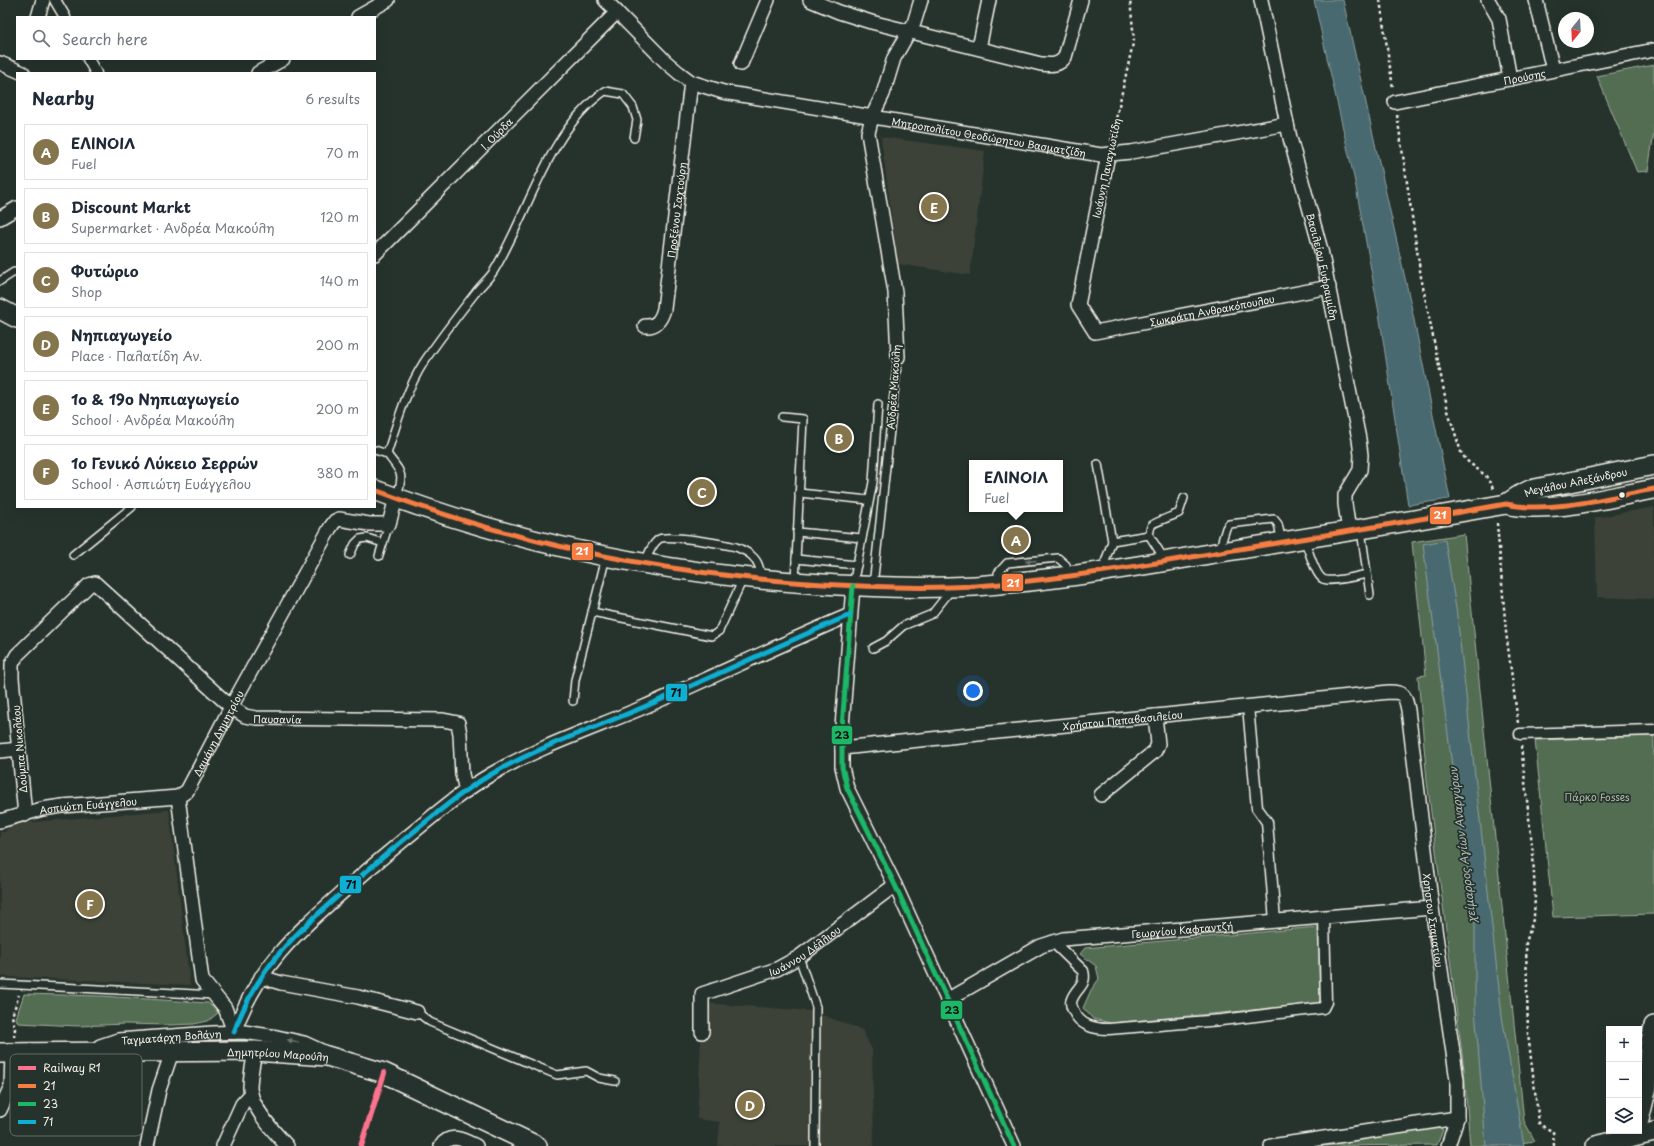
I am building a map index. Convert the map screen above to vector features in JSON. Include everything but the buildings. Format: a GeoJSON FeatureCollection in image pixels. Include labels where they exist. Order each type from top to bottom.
{"type":"FeatureCollection","features":[{"type":"Feature","properties":{"kind":"main road"},"geometry":{"type":"LineString","coordinates":[[0,309],[16,317]]}},
{"type":"Feature","properties":{"kind":"main road","name":"Μεγάλου Αλεξάνδρου"},"geometry":{"type":"LineString","coordinates":[[1495,507],[1530,490],[1654,466]]}},
{"type":"Feature","properties":{"kind":"main road","name":"Μεγάλου Αλεξάνδρου"},"geometry":{"type":"LineString","coordinates":[[1495,507],[1530,508],[1551,506],[1654,489]]}},
{"type":"Feature","properties":{"kind":"main road"},"geometry":{"type":"LineString","coordinates":[[376,490],[440,514],[518,537],[606,557],[644,564],[753,579],[873,587],[954,586],[1027,581],[1101,572],[1495,507]]}},
{"type":"Feature","properties":{"kind":"main road"},"geometry":{"type":"LineString","coordinates":[[1623,1138],[1649,1076],[1650,1046],[1654,1026]]}},
{"type":"Feature","properties":{"kind":"main road"},"geometry":{"type":"LineString","coordinates":[[1640,1062],[1650,1046]]}},
{"type":"Feature","properties":{"kind":"main road","name":"Δημητρίου Μαρούλη"},"geometry":{"type":"LineString","coordinates":[[6,1053],[255,1051],[328,1056],[384,1073],[537,1146]]}},
{"type":"Feature","properties":{"kind":"main road"},"geometry":{"type":"LineString","coordinates":[[1623,1138],[1654,1132]]}},
{"type":"Feature","properties":{"kind":"street"},"geometry":{"type":"LineString","coordinates":[[38,16],[43,0]]}},
{"type":"Feature","properties":{"kind":"street"},"geometry":{"type":"LineString","coordinates":[[55,0],[64,16]]}},
{"type":"Feature","properties":{"kind":"street"},"geometry":{"type":"LineString","coordinates":[[360,16],[388,0]]}},
{"type":"Feature","properties":{"kind":"street"},"geometry":{"type":"LineString","coordinates":[[605,0],[666,62],[691,82]]}},
{"type":"Feature","properties":{"kind":"street"},"geometry":{"type":"LineString","coordinates":[[741,64],[768,0]]}},
{"type":"Feature","properties":{"kind":"street"},"geometry":{"type":"LineString","coordinates":[[810,0],[851,16],[1041,64],[1058,64],[1062,61],[1081,0]]}},
{"type":"Feature","properties":{"kind":"street","name":"Ανδρέα Μακούλη"},"geometry":{"type":"LineString","coordinates":[[898,357],[894,292],[868,133],[872,117],[883,94],[896,52],[910,31],[917,17],[921,0]]}},
{"type":"Feature","properties":{"kind":"street"},"geometry":{"type":"LineString","coordinates":[[979,48],[989,0]]}},
{"type":"Feature","properties":{"kind":"street","name":"Βασιλείου Ευφραιμίδη"},"geometry":{"type":"LineString","coordinates":[[1261,0],[1286,124],[1316,227],[1360,439],[1361,466],[1358,475],[1345,495],[1345,504],[1362,529]]}},
{"type":"Feature","properties":{"kind":"street"},"geometry":{"type":"LineString","coordinates":[[1488,0],[1499,19],[1510,79]]}},
{"type":"Feature","properties":{"kind":"street"},"geometry":{"type":"LineString","coordinates":[[1536,0],[1553,70]]}},
{"type":"Feature","properties":{"kind":"street","name":"Ι. Ούρδα"},"geometry":{"type":"LineString","coordinates":[[376,253],[617,12]]}},
{"type":"Feature","properties":{"kind":"street","name":"Προύσης"},"geometry":{"type":"LineString","coordinates":[[1395,102],[1654,50]]}},
{"type":"Feature","properties":{"kind":"street"},"geometry":{"type":"LineString","coordinates":[[89,60],[95,72]]}},
{"type":"Feature","properties":{"kind":"street"},"geometry":{"type":"LineString","coordinates":[[260,72],[281,60]]}},
{"type":"Feature","properties":{"kind":"street"},"geometry":{"type":"LineString","coordinates":[[0,64],[22,68]]}},
{"type":"Feature","properties":{"kind":"street","name":"Μητροπολίτου Θεοδώρητου Βασματζίδη"},"geometry":{"type":"LineString","coordinates":[[691,82],[723,92],[1079,152],[1108,155],[1286,124]]}},
{"type":"Feature","properties":{"kind":"street","name":"Προξένου Σαχτούρη"},"geometry":{"type":"LineString","coordinates":[[644,326],[651,326],[659,321],[664,309],[691,82]]}},
{"type":"Feature","properties":{"kind":"street","name":"Ιωάννη Παναγιωτίδη"},"geometry":{"type":"LineString","coordinates":[[1096,332],[1078,305],[1108,155]]}},
{"type":"Feature","properties":{"kind":"street"},"geometry":{"type":"LineString","coordinates":[[0,218],[16,209]]}},
{"type":"Feature","properties":{"kind":"street","name":"Σωκράτη Ανθρακόπουλου"},"geometry":{"type":"LineString","coordinates":[[1096,332],[1329,287]]}},
{"type":"Feature","properties":{"kind":"street"},"geometry":{"type":"LineString","coordinates":[[389,524],[396,498]]}},
{"type":"Feature","properties":{"kind":"street","name":"Δαμάνη Δημητρίου"},"geometry":{"type":"LineString","coordinates":[[178,798],[187,791],[231,707],[330,528],[339,519],[369,524],[389,524]]}},
{"type":"Feature","properties":{"kind":"street","name":"Παυσανία"},"geometry":{"type":"LineString","coordinates":[[14,659],[25,646],[89,585],[95,583],[231,707],[245,716],[256,718],[444,720],[456,722],[460,726],[462,774],[466,791]]}},
{"type":"Feature","properties":{"kind":"street"},"geometry":{"type":"LineString","coordinates":[[853,586],[843,712],[842,748],[842,767],[848,791],[895,885],[1014,1146]]}},
{"type":"Feature","properties":{"kind":"street","name":"Ταγματάρχη Βολάνη"},"geometry":{"type":"LineString","coordinates":[[94,1053],[100,1046],[107,1043],[129,1039],[234,1032],[247,1001],[261,977],[289,942],[313,918],[379,860],[466,791],[518,760],[710,678],[808,632],[850,615]]}},
{"type":"Feature","properties":{"kind":"street","name":"Δούμπα Νικολάου"},"geometry":{"type":"LineString","coordinates":[[14,659],[12,670],[25,815]]}},
{"type":"Feature","properties":{"kind":"street","name":"Χρήστου Παπαβασιλείου"},"geometry":{"type":"LineString","coordinates":[[842,748],[1389,692],[1403,694]]}},
{"type":"Feature","properties":{"kind":"street","name":"Χρήστου Σταματίου"},"geometry":{"type":"LineString","coordinates":[[1403,694],[1408,710],[1432,908],[1456,1068],[1458,1097],[1457,1118],[1448,1146]]}},
{"type":"Feature","properties":{"kind":"street"},"geometry":{"type":"LineString","coordinates":[[1248,706],[1257,808],[1268,822],[1275,921]]}},
{"type":"Feature","properties":{"kind":"street"},"geometry":{"type":"LineString","coordinates":[[1101,795],[1155,750],[1158,744],[1155,716]]}},
{"type":"Feature","properties":{"kind":"street"},"geometry":{"type":"LineString","coordinates":[[1520,734],[1654,730]]}},
{"type":"Feature","properties":{"kind":"street"},"geometry":{"type":"LineString","coordinates":[[1,749],[19,749]]}},
{"type":"Feature","properties":{"kind":"street"},"geometry":{"type":"LineString","coordinates":[[178,798],[201,977],[204,985],[215,995],[225,1008],[234,1032],[277,1037],[304,1043],[320,1049],[328,1056]]}},
{"type":"Feature","properties":{"kind":"street","name":"Ασπιώτη Ευάγγελου"},"geometry":{"type":"LineString","coordinates":[[0,821],[42,810],[73,805],[178,798]]}},
{"type":"Feature","properties":{"kind":"street","name":"Ιωάννου Δέλλιου"},"geometry":{"type":"LineString","coordinates":[[702,1032],[702,994],[777,970],[799,957],[895,885]]}},
{"type":"Feature","properties":{"kind":"street","name":"Γεωργίου Καφταντζή"},"geometry":{"type":"LineString","coordinates":[[947,1000],[1052,941],[1432,908]]}},
{"type":"Feature","properties":{"kind":"street"},"geometry":{"type":"LineString","coordinates":[[1052,941],[1083,971],[1083,982],[1071,1001],[1071,1006],[1076,1016],[1092,1028],[1109,1030],[1221,1020],[1323,1008],[1326,1002],[1324,918]]}},
{"type":"Feature","properties":{"kind":"street"},"geometry":{"type":"LineString","coordinates":[[261,977],[281,984],[358,997],[417,1012]]}},
{"type":"Feature","properties":{"kind":"street"},"geometry":{"type":"LineString","coordinates":[[255,1051],[250,1084],[251,1094],[257,1108],[286,1146]]}},
{"type":"Feature","properties":{"kind":"street"},"geometry":{"type":"LineString","coordinates":[[147,1146],[159,1090],[172,1052]]}},
{"type":"Feature","properties":{"kind":"street"},"geometry":{"type":"LineString","coordinates":[[6,1053],[10,1079]]}},
{"type":"Feature","properties":{"kind":"street"},"geometry":{"type":"LineString","coordinates":[[0,1110],[10,1088]]}},
{"type":"Feature","properties":{"kind":"street"},"geometry":{"type":"LineString","coordinates":[[223,1146],[238,1112],[251,1094]]}},
{"type":"Feature","properties":{"kind":"street"},"geometry":{"type":"LineString","coordinates":[[1271,1146],[1296,1144],[1457,1118]]}},
{"type":"Feature","properties":{"kind":"street"},"geometry":{"type":"LineString","coordinates":[[441,1146],[447,1139],[453,1138],[476,1146]]}},
{"type":"Feature","properties":{"kind":"lane"},"geometry":{"type":"LineString","coordinates":[[387,454],[406,396],[424,363],[453,322],[495,270],[558,143],[575,117],[595,98],[605,91],[623,94],[633,107],[638,120],[634,138]]}},
{"type":"Feature","properties":{"kind":"lane"},"geometry":{"type":"LineString","coordinates":[[0,281],[14,272],[16,273]]}},
{"type":"Feature","properties":{"kind":"lane","name":"Ανδρέα Μακούλη"},"geometry":{"type":"LineString","coordinates":[[873,587],[898,357]]}},
{"type":"Feature","properties":{"kind":"lane"},"geometry":{"type":"LineString","coordinates":[[853,586],[872,482],[878,404]]}},
{"type":"Feature","properties":{"kind":"lane"},"geometry":{"type":"LineString","coordinates":[[782,417],[803,419],[794,582]]}},
{"type":"Feature","properties":{"kind":"lane"},"geometry":{"type":"LineString","coordinates":[[376,450],[387,454],[400,471],[402,476],[396,498]]}},
{"type":"Feature","properties":{"kind":"lane"},"geometry":{"type":"LineString","coordinates":[[1098,464],[1112,541],[1101,572]]}},
{"type":"Feature","properties":{"kind":"lane"},"geometry":{"type":"LineString","coordinates":[[799,493],[869,500]]}},
{"type":"Feature","properties":{"kind":"lane"},"geometry":{"type":"LineString","coordinates":[[1149,534],[1153,524],[1179,513],[1184,498]]}},
{"type":"Feature","properties":{"kind":"lane"},"geometry":{"type":"LineString","coordinates":[[73,555],[131,508]]}},
{"type":"Feature","properties":{"kind":"lane"},"geometry":{"type":"LineString","coordinates":[[1219,553],[1226,528],[1232,523],[1274,519],[1278,524],[1282,542]]}},
{"type":"Feature","properties":{"kind":"lane"},"geometry":{"type":"LineString","coordinates":[[379,556],[389,524]]}},
{"type":"Feature","properties":{"kind":"lane"},"geometry":{"type":"LineString","coordinates":[[1362,529],[1370,595]]}},
{"type":"Feature","properties":{"kind":"lane"},"geometry":{"type":"LineString","coordinates":[[797,532],[862,538]]}},
{"type":"Feature","properties":{"kind":"lane"},"geometry":{"type":"LineString","coordinates":[[1112,541],[1149,534]]}},
{"type":"Feature","properties":{"kind":"lane"},"geometry":{"type":"LineString","coordinates":[[1149,534],[1166,562]]}},
{"type":"Feature","properties":{"kind":"lane"},"geometry":{"type":"LineString","coordinates":[[592,612],[712,636],[719,631],[753,579],[759,563],[751,554],[737,548],[716,543],[671,537],[660,539],[648,554],[644,564]]}},
{"type":"Feature","properties":{"kind":"lane"},"geometry":{"type":"LineString","coordinates":[[350,555],[355,544],[360,539],[367,538],[383,543]]}},
{"type":"Feature","properties":{"kind":"lane"},"geometry":{"type":"LineString","coordinates":[[1304,538],[1318,574],[1322,579],[1329,580],[1367,574]]}},
{"type":"Feature","properties":{"kind":"lane"},"geometry":{"type":"LineString","coordinates":[[573,701],[575,680],[606,557]]}},
{"type":"Feature","properties":{"kind":"lane"},"geometry":{"type":"LineString","coordinates":[[998,574],[1007,563],[1058,558],[1066,565]]}},
{"type":"Feature","properties":{"kind":"lane"},"geometry":{"type":"LineString","coordinates":[[796,559],[857,565]]}},
{"type":"Feature","properties":{"kind":"lane"},"geometry":{"type":"LineString","coordinates":[[873,648],[886,641],[903,626],[932,614],[954,586]]}},
{"type":"Feature","properties":{"kind":"lane"},"geometry":{"type":"LineString","coordinates":[[799,957],[816,1007],[815,1146]]}},
{"type":"Feature","properties":{"kind":"lane"},"geometry":{"type":"LineString","coordinates":[[0,984],[215,995]]}},
{"type":"Feature","properties":{"kind":"lane"},"geometry":{"type":"LineString","coordinates":[[417,1012],[430,1022],[557,1075],[586,1071],[599,1078],[615,1081]]}},
{"type":"Feature","properties":{"kind":"path","name":"Ιωάννη Παναγιωτίδη"},"geometry":{"type":"LineString","coordinates":[[1108,155],[1134,39],[1130,0]]}},
{"type":"Feature","properties":{"kind":"path"},"geometry":{"type":"LineString","coordinates":[[1380,0],[1421,277],[1448,412],[1461,452],[1466,460],[1490,480],[1494,490],[1506,632],[1520,734],[1533,854],[1535,897],[1534,916],[1526,943],[1528,1034],[1539,1123],[1545,1128],[1554,1131],[1554,1146]]}},
{"type":"Feature","properties":{"kind":"path"},"geometry":{"type":"LineString","coordinates":[[6,1053],[15,1029],[12,1016],[22,985]]}},
{"type":"Feature","properties":{"kind":"shaded area"},"geometry":{"type":"Polygon","coordinates":[[[881,137],[985,151],[970,275],[898,264],[881,137]]]}},
{"type":"Feature","properties":{"kind":"shaded area"},"geometry":{"type":"Polygon","coordinates":[[[1654,507],[1654,599],[1597,597],[1595,518],[1654,507]]]}},
{"type":"Feature","properties":{"kind":"shaded area"},"geometry":{"type":"Polygon","coordinates":[[[169,810],[190,985],[0,976],[0,832],[5,832],[11,824],[169,810]]]}},
{"type":"Feature","properties":{"kind":"shaded area"},"geometry":{"type":"Polygon","coordinates":[[[703,1003],[811,1011],[862,1030],[872,1050],[874,1146],[718,1146],[720,1122],[697,1119],[703,1003]]]}},
{"type":"Feature","properties":{"kind":"green space"},"geometry":{"type":"Polygon","coordinates":[[[1654,65],[1654,132],[1648,171],[1637,172],[1597,76],[1654,65]]]}},
{"type":"Feature","properties":{"kind":"green space"},"geometry":{"type":"Polygon","coordinates":[[[1464,534],[1524,1121],[1535,1141],[1498,1146],[1470,1146],[1464,1069],[1427,781],[1418,676],[1426,675],[1412,542],[1464,534]]]}},
{"type":"Feature","properties":{"kind":"green space","name":"Πάρκο Fosses"},"geometry":{"type":"Polygon","coordinates":[[[1654,736],[1654,914],[1553,917],[1535,740],[1654,736]]]}},
{"type":"Feature","properties":{"kind":"green space"},"geometry":{"type":"Polygon","coordinates":[[[1318,927],[1320,1004],[1111,1023],[1093,1019],[1083,1008],[1091,990],[1099,979],[1096,966],[1080,954],[1085,948],[1318,927]]]}},
{"type":"Feature","properties":{"kind":"green space"},"geometry":{"type":"Polygon","coordinates":[[[24,994],[101,996],[208,1003],[214,1007],[218,1013],[208,1021],[194,1024],[78,1026],[18,1023],[16,1018],[24,994]]]}},
{"type":"Feature","properties":{"kind":"green space"},"geometry":{"type":"Polygon","coordinates":[[[1437,1127],[1443,1130],[1437,1145],[1321,1146],[1437,1127]]]}},
{"type":"Feature","properties":{"kind":"water"},"geometry":{"type":"Polygon","coordinates":[[[1314,0],[1343,0],[1411,305],[1450,499],[1408,505],[1379,313],[1355,182],[1314,0]]]}},
{"type":"Feature","properties":{"kind":"water"},"geometry":{"type":"Polygon","coordinates":[[[1445,540],[1457,615],[1502,1016],[1524,1146],[1486,1146],[1475,1009],[1475,915],[1458,811],[1423,544],[1445,540]]]}},
{"type":"Feature","properties":{"kind":"pier"},"geometry":{"type":"Polygon","coordinates":[[[1452,499],[1450,501],[1407,507],[1452,499]]]}},
{"type":"Feature","properties":{"kind":"rail line","name":"R1"},"geometry":{"type":"LineString","coordinates":[[361,1146],[384,1073]]}},
{"type":"Feature","properties":{"kind":"transit line","name":"21"},"geometry":{"type":"LineString","coordinates":[[376,490],[427,509],[534,540],[588,553],[643,563],[697,572],[829,584],[954,587],[1068,576],[1129,567],[1328,535],[1506,504],[1523,507],[1561,506],[1654,489]]}},
{"type":"Feature","properties":{"kind":"transit line","name":"23"},"geometry":{"type":"LineString","coordinates":[[853,586],[842,727],[842,767],[847,788],[895,885],[1014,1146]]}},
{"type":"Feature","properties":{"kind":"transit line","name":"71"},"geometry":{"type":"LineString","coordinates":[[234,1032],[254,988],[294,937],[310,921],[384,857],[455,798],[472,786],[508,765],[546,747],[644,707],[850,615]]}},
{"type":"Feature","properties":{"kind":"place","name":"1ο & 19ο Νηπιαγωγείο"},"geometry":{"type":"Point","coordinates":[934,207]}},
{"type":"Feature","properties":{"kind":"place","name":"Discount Markt"},"geometry":{"type":"Point","coordinates":[839,438]}},
{"type":"Feature","properties":{"kind":"place","name":"Φυτώριο"},"geometry":{"type":"Point","coordinates":[702,492]}},
{"type":"Feature","properties":{"kind":"place","name":"ΕΛΙΝΟΙΛ"},"geometry":{"type":"Point","coordinates":[1016,540]}},
{"type":"Feature","properties":{"kind":"place","name":"1ο Γενικό Λύκειο Σερρών"},"geometry":{"type":"Point","coordinates":[90,904]}},
{"type":"Feature","properties":{"kind":"place","name":"Νηπιαγωγείο"},"geometry":{"type":"Point","coordinates":[750,1105]}},
{"type":"Feature","properties":{"kind":"water label","name":"χείμαρρος Αγίων Αναργύρων"},"geometry":{"type":"Point","coordinates":[1462,845]}}]}
